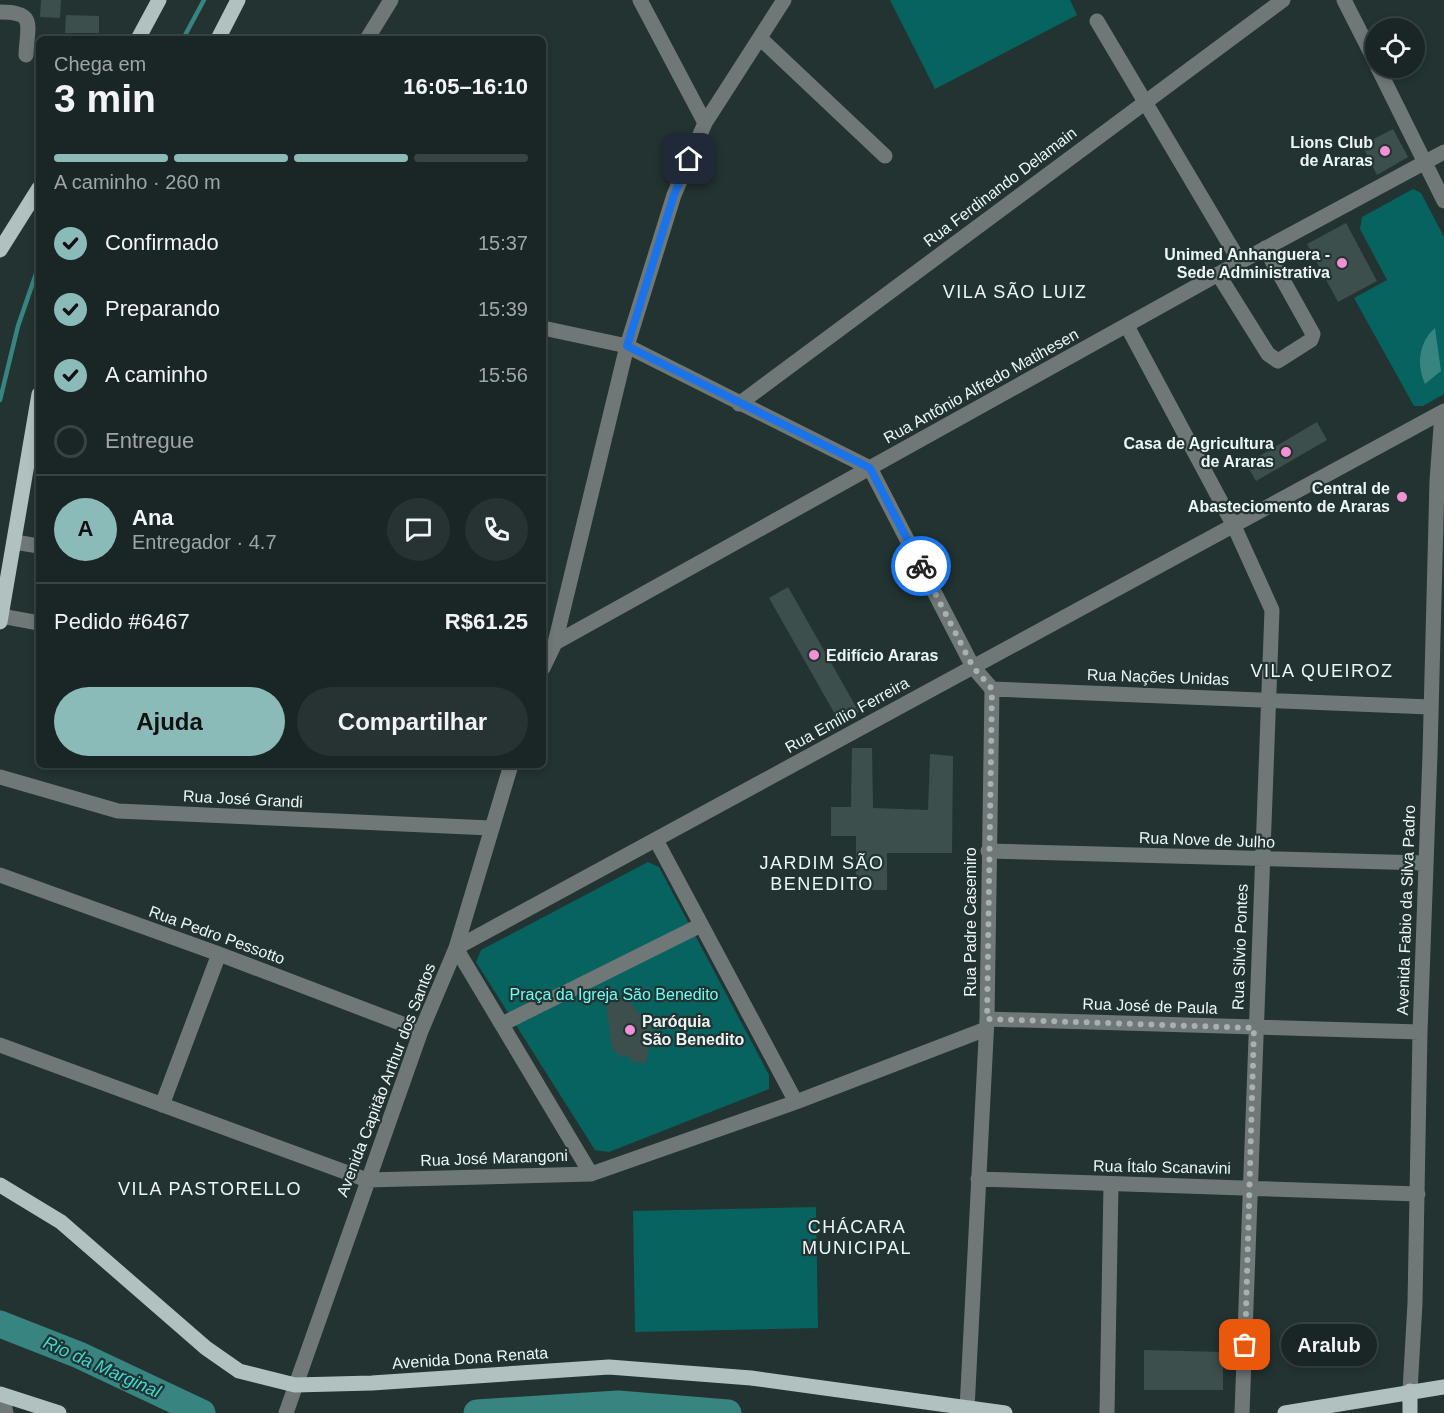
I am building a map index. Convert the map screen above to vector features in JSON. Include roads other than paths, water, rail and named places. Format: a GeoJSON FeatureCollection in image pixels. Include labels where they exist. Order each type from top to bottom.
{"type":"FeatureCollection","features":[{"type":"Feature","properties":{"kind":"main road"},"geometry":{"type":"LineString","coordinates":[[140,36],[159,0]]}},
{"type":"Feature","properties":{"kind":"main road"},"geometry":{"type":"LineString","coordinates":[[220,36],[238,0]]}},
{"type":"Feature","properties":{"kind":"main road"},"geometry":{"type":"LineString","coordinates":[[0,250],[36,193]]}},
{"type":"Feature","properties":{"kind":"main road"},"geometry":{"type":"LineString","coordinates":[[0,619],[36,412]]}},
{"type":"Feature","properties":{"kind":"main road","name":"Avenida Dona Renata"},"geometry":{"type":"LineString","coordinates":[[0,1185],[61,1222],[206,1348],[238,1371],[294,1385],[372,1383],[609,1367],[751,1378],[1005,1413]]}},
{"type":"Feature","properties":{"kind":"main road"},"geometry":{"type":"LineString","coordinates":[[1285,1413],[1410,1391],[1444,1388]]}},
{"type":"Feature","properties":{"kind":"main road","name":"Avenida Fabio da Silva Padro"},"geometry":{"type":"LineString","coordinates":[[1410,1391],[1410,1411]]}},
{"type":"Feature","properties":{"kind":"main road"},"geometry":{"type":"LineString","coordinates":[[1,1395],[59,1413]]}},
{"type":"Feature","properties":{"kind":"street"},"geometry":{"type":"LineString","coordinates":[[369,36],[391,0]]}},
{"type":"Feature","properties":{"kind":"street"},"geometry":{"type":"LineString","coordinates":[[640,0],[705,123]]}},
{"type":"Feature","properties":{"kind":"street"},"geometry":{"type":"LineString","coordinates":[[546,661],[555,643],[627,346],[674,195],[705,123],[783,0]]}},
{"type":"Feature","properties":{"kind":"street","name":"Rua Ferdinando Delamain"},"geometry":{"type":"LineString","coordinates":[[740,404],[1283,0]]}},
{"type":"Feature","properties":{"kind":"street"},"geometry":{"type":"LineString","coordinates":[[1344,0],[1365,41]]}},
{"type":"Feature","properties":{"kind":"street"},"geometry":{"type":"LineString","coordinates":[[0,12],[19,12],[25,15],[27,22],[26,55]]}},
{"type":"Feature","properties":{"kind":"street"},"geometry":{"type":"LineString","coordinates":[[1098,21],[1240,262]]}},
{"type":"Feature","properties":{"kind":"street"},"geometry":{"type":"LineString","coordinates":[[760,39],[885,156]]}},
{"type":"Feature","properties":{"kind":"street"},"geometry":{"type":"LineString","coordinates":[[1383,78],[1444,201]]}},
{"type":"Feature","properties":{"kind":"street","name":"Rua Antônio Alfredo Matihesen"},"geometry":{"type":"LineString","coordinates":[[555,643],[1218,274],[1444,152]]}},
{"type":"Feature","properties":{"kind":"street"},"geometry":{"type":"LineString","coordinates":[[1218,274],[1268,354],[1272,359],[1278,361],[1311,340],[1313,334],[1264,249]]}},
{"type":"Feature","properties":{"kind":"street","name":"Rua Silvio Pontes"},"geometry":{"type":"LineString","coordinates":[[1127,326],[1234,526],[1272,610],[1254,1028],[1251,1187],[1242,1413]]}},
{"type":"Feature","properties":{"kind":"street"},"geometry":{"type":"LineString","coordinates":[[546,329],[627,346],[870,468],[973,667],[992,689]]}},
{"type":"Feature","properties":{"kind":"street","name":"Rua Emílio Ferreira"},"geometry":{"type":"LineString","coordinates":[[456,948],[1443,412]]}},
{"type":"Feature","properties":{"kind":"street","name":"Avenida Fabio da Silva Padro"},"geometry":{"type":"LineString","coordinates":[[1410,1391],[1418,1194],[1424,863],[1437,754],[1430,707],[1443,412]]}},
{"type":"Feature","properties":{"kind":"street"},"geometry":{"type":"LineString","coordinates":[[14,542],[36,546]]}},
{"type":"Feature","properties":{"kind":"street"},"geometry":{"type":"LineString","coordinates":[[0,619],[36,623]]}},
{"type":"Feature","properties":{"kind":"street","name":"Rua Nações Unidas"},"geometry":{"type":"LineString","coordinates":[[992,689],[1430,707]]}},
{"type":"Feature","properties":{"kind":"street","name":"Rua Padre Casemiro"},"geometry":{"type":"LineString","coordinates":[[967,1409],[987,1024],[992,689]]}},
{"type":"Feature","properties":{"kind":"street","name":"Avenida Capitão Arthur dos Santos"},"geometry":{"type":"LineString","coordinates":[[286,1410],[421,1031],[456,948],[490,828],[510,768]]}},
{"type":"Feature","properties":{"kind":"street","name":"Rua José Grandi"},"geometry":{"type":"LineString","coordinates":[[0,777],[118,811],[490,828]]}},
{"type":"Feature","properties":{"kind":"street"},"geometry":{"type":"LineString","coordinates":[[656,840],[795,1102]]}},
{"type":"Feature","properties":{"kind":"street","name":"Rua Nove de Julho"},"geometry":{"type":"LineString","coordinates":[[988,851],[1424,863]]}},
{"type":"Feature","properties":{"kind":"street","name":"Rua Pedro Pessotto"},"geometry":{"type":"LineString","coordinates":[[0,875],[219,954],[421,1031]]}},
{"type":"Feature","properties":{"kind":"street"},"geometry":{"type":"LineString","coordinates":[[502,1024],[701,925]]}},
{"type":"Feature","properties":{"kind":"street"},"geometry":{"type":"LineString","coordinates":[[456,948],[591,1174]]}},
{"type":"Feature","properties":{"kind":"street"},"geometry":{"type":"LineString","coordinates":[[162,1105],[219,954]]}},
{"type":"Feature","properties":{"kind":"street","name":"Rua José de Paula"},"geometry":{"type":"LineString","coordinates":[[987,1024],[1420,1032]]}},
{"type":"Feature","properties":{"kind":"street","name":"Rua José Marangoni"},"geometry":{"type":"LineString","coordinates":[[0,1045],[367,1180],[591,1174],[795,1102],[987,1024]]}},
{"type":"Feature","properties":{"kind":"street","name":"Rua Ítalo Scanavini"},"geometry":{"type":"LineString","coordinates":[[978,1179],[1418,1194]]}},
{"type":"Feature","properties":{"kind":"street"},"geometry":{"type":"LineString","coordinates":[[1107,1413],[1110,1184]]}},
{"type":"Feature","properties":{"kind":"street"},"geometry":{"type":"LineString","coordinates":[[1,1395],[6,1413]]}},
{"type":"Feature","properties":{"kind":"waterway"},"geometry":{"type":"LineString","coordinates":[[185,36],[204,0]]}},
{"type":"Feature","properties":{"kind":"waterway"},"geometry":{"type":"LineString","coordinates":[[0,400],[18,326],[36,274]]}},
{"type":"Feature","properties":{"kind":"waterway","name":"Rio da Marginal"},"geometry":{"type":"LineString","coordinates":[[0,1324],[79,1355],[202,1413]]}},
{"type":"Feature","properties":{"kind":"waterway","name":"Rio da Marginal"},"geometry":{"type":"LineString","coordinates":[[477,1413],[618,1404],[728,1413]]}},
{"type":"Feature","properties":{"kind":"place","name":"Lions Club de Araras"},"geometry":{"type":"Point","coordinates":[1385,151]}},
{"type":"Feature","properties":{"kind":"place","name":"Unimed Anhanguera - Sede Administrativa"},"geometry":{"type":"Point","coordinates":[1342,263]}},
{"type":"Feature","properties":{"kind":"place","name":"Casa de Agricultura de Araras"},"geometry":{"type":"Point","coordinates":[1286,452]}},
{"type":"Feature","properties":{"kind":"place","name":"Central de Abasteciomento de Araras"},"geometry":{"type":"Point","coordinates":[1402,497]}},
{"type":"Feature","properties":{"kind":"place","name":"Edifício Araras"},"geometry":{"type":"Point","coordinates":[814,655]}},
{"type":"Feature","properties":{"kind":"place","name":"Paróquia São Benedito"},"geometry":{"type":"Point","coordinates":[630,1030]}},
{"type":"Feature","properties":{"kind":"place","name":"Aralub"},"geometry":{"type":"Point","coordinates":[1245,1345]}},
{"type":"Feature","properties":{"kind":"district","name":"VILA SÃO LUIZ"},"geometry":{"type":"Point","coordinates":[1015,292]}},
{"type":"Feature","properties":{"kind":"district","name":"VILA QUEIROZ"},"geometry":{"type":"Point","coordinates":[1322,671]}},
{"type":"Feature","properties":{"kind":"district","name":"JARDIM SÃO BENEDITO"},"geometry":{"type":"Point","coordinates":[822,873]}},
{"type":"Feature","properties":{"kind":"district","name":"VILA PASTORELLO"},"geometry":{"type":"Point","coordinates":[210,1189]}},
{"type":"Feature","properties":{"kind":"district","name":"CHÁCARA MUNICIPAL"},"geometry":{"type":"Point","coordinates":[857,1237]}},
{"type":"Feature","properties":{"kind":"park label","name":"Praça da Igreja São Benedito"},"geometry":{"type":"Point","coordinates":[614,994]}}]}
